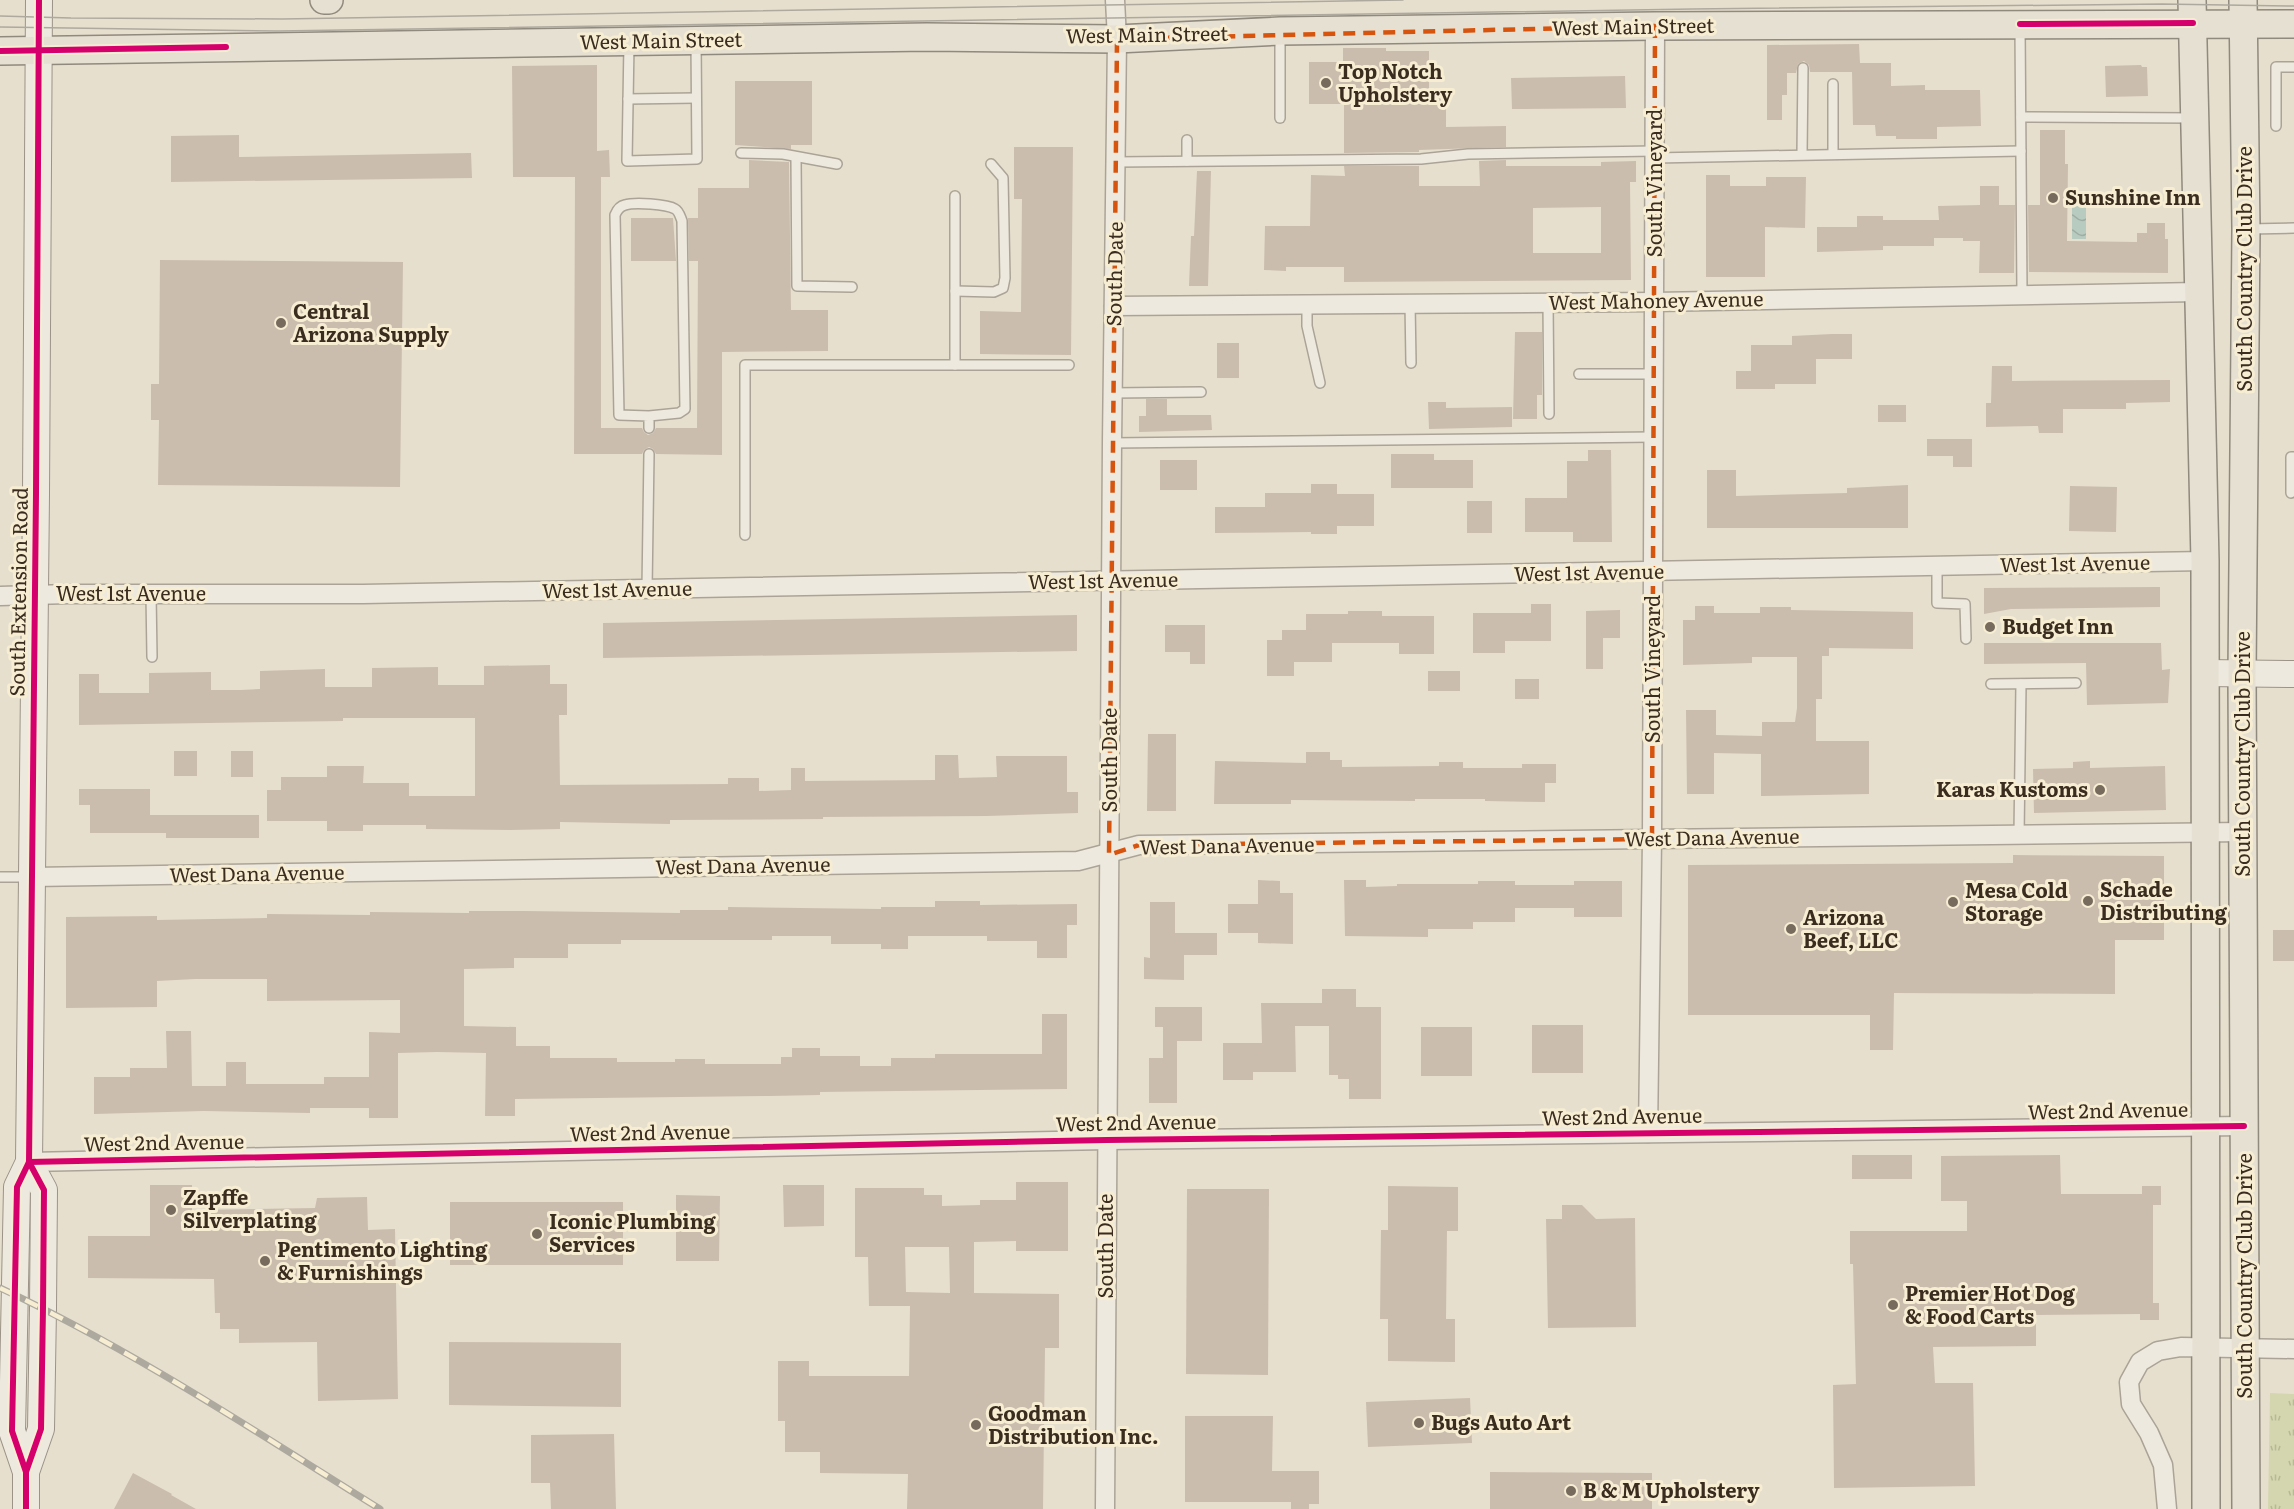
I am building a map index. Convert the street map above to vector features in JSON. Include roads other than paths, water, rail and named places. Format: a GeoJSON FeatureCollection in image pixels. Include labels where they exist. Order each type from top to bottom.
{"type":"FeatureCollection","features":[{"type":"Feature","properties":{"kind":"main road"},"geometry":{"type":"LineString","coordinates":[[324,0],[329,0]]}},
{"type":"Feature","properties":{"kind":"main road","name":"West Main Street"},"geometry":{"type":"LineString","coordinates":[[0,51],[927,37],[1118,39],[1280,31],[1655,26],[1803,29],[2020,24],[2192,12],[2244,12],[2294,24]]}},
{"type":"Feature","properties":{"kind":"main road","name":"South Country Club Drive"},"geometry":{"type":"LineString","coordinates":[[2192,12],[2205,561],[2205,1126],[2225,1348],[2246,1509]]}},
{"type":"Feature","properties":{"kind":"main road","name":"South Country Club Drive"},"geometry":{"type":"LineString","coordinates":[[2206,1509],[2225,1348],[2244,1126],[2242,674],[2246,229],[2244,12]]}},
{"type":"Feature","properties":{"kind":"street","name":"South Date"},"geometry":{"type":"LineString","coordinates":[[1105,1509],[1112,443],[1118,39],[1115,6]]}},
{"type":"Feature","properties":{"kind":"street","name":"South Extension Road"},"geometry":{"type":"LineString","coordinates":[[26,1509],[26,1472],[12,1431],[17,1187],[29,1162],[38,11]]}},
{"type":"Feature","properties":{"kind":"street","name":"South Vineyard"},"geometry":{"type":"LineString","coordinates":[[1648,1133],[1652,839],[1655,26]]}},
{"type":"Feature","properties":{"kind":"street","name":"West Mahoney Avenue"},"geometry":{"type":"LineString","coordinates":[[1114,306],[1655,302],[2198,292]]}},
{"type":"Feature","properties":{"kind":"street","name":"West 1st Avenue"},"geometry":{"type":"LineString","coordinates":[[0,596],[363,594],[2205,561]]}},
{"type":"Feature","properties":{"kind":"street"},"geometry":{"type":"LineString","coordinates":[[2205,674],[2294,674]]}},
{"type":"Feature","properties":{"kind":"street","name":"West Dana Avenue"},"geometry":{"type":"LineString","coordinates":[[32,877],[1078,861],[1109,855],[1139,845],[2243,832]]}},
{"type":"Feature","properties":{"kind":"street","name":"West 2nd Avenue"},"geometry":{"type":"LineString","coordinates":[[29,1162],[1107,1140],[2244,1126]]}},
{"type":"Feature","properties":{"kind":"street","name":"South Country Club Drive"},"geometry":{"type":"LineString","coordinates":[[2167,1509],[2163,1465],[2149,1433],[2131,1404],[2129,1382],[2140,1362],[2158,1351],[2181,1347],[2225,1348]]}},
{"type":"Feature","properties":{"kind":"street"},"geometry":{"type":"LineString","coordinates":[[2225,1348],[2294,1349]]}},
{"type":"Feature","properties":{"kind":"lane"},"geometry":{"type":"LineString","coordinates":[[2020,24],[2022,294]]}},
{"type":"Feature","properties":{"kind":"lane"},"geometry":{"type":"LineString","coordinates":[[1280,31],[1280,118]]}},
{"type":"Feature","properties":{"kind":"lane"},"geometry":{"type":"LineString","coordinates":[[629,41],[627,161],[697,159],[696,40]]}},
{"type":"Feature","properties":{"kind":"lane"},"geometry":{"type":"LineString","coordinates":[[2276,126],[2276,67],[2294,67]]}},
{"type":"Feature","properties":{"kind":"lane"},"geometry":{"type":"LineString","coordinates":[[1802,154],[1803,68]]}},
{"type":"Feature","properties":{"kind":"lane"},"geometry":{"type":"LineString","coordinates":[[1833,84],[1833,154]]}},
{"type":"Feature","properties":{"kind":"lane"},"geometry":{"type":"LineString","coordinates":[[628,99],[696,98]]}},
{"type":"Feature","properties":{"kind":"lane"},"geometry":{"type":"LineString","coordinates":[[2021,117],[2194,118]]}},
{"type":"Feature","properties":{"kind":"lane"},"geometry":{"type":"LineString","coordinates":[[1187,140],[1187,161]]}},
{"type":"Feature","properties":{"kind":"lane"},"geometry":{"type":"LineString","coordinates":[[1116,162],[1421,159],[1468,154],[1833,154],[2021,151]]}},
{"type":"Feature","properties":{"kind":"lane"},"geometry":{"type":"LineString","coordinates":[[741,153],[783,154],[837,164]]}},
{"type":"Feature","properties":{"kind":"lane"},"geometry":{"type":"LineString","coordinates":[[796,158],[797,286],[852,287]]}},
{"type":"Feature","properties":{"kind":"lane"},"geometry":{"type":"LineString","coordinates":[[955,291],[994,291],[1003,288],[1005,196],[1003,178],[991,164]]}},
{"type":"Feature","properties":{"kind":"lane"},"geometry":{"type":"LineString","coordinates":[[955,196],[955,364]]}},
{"type":"Feature","properties":{"kind":"lane"},"geometry":{"type":"LineString","coordinates":[[625,204],[664,205],[674,208],[682,221],[685,409],[679,413],[649,416],[620,415],[615,215],[618,208],[625,204]]}},
{"type":"Feature","properties":{"kind":"lane"},"geometry":{"type":"LineString","coordinates":[[2246,229],[2294,228]]}},
{"type":"Feature","properties":{"kind":"lane"},"geometry":{"type":"LineString","coordinates":[[1548,302],[1549,414]]}},
{"type":"Feature","properties":{"kind":"lane"},"geometry":{"type":"LineString","coordinates":[[1410,303],[1411,363]]}},
{"type":"Feature","properties":{"kind":"lane"},"geometry":{"type":"LineString","coordinates":[[1307,304],[1307,326],[1320,383]]}},
{"type":"Feature","properties":{"kind":"lane"},"geometry":{"type":"LineString","coordinates":[[745,535],[745,364],[1069,366]]}},
{"type":"Feature","properties":{"kind":"lane"},"geometry":{"type":"LineString","coordinates":[[1579,374],[1654,374]]}},
{"type":"Feature","properties":{"kind":"lane"},"geometry":{"type":"LineString","coordinates":[[1113,393],[1201,392]]}},
{"type":"Feature","properties":{"kind":"lane"},"geometry":{"type":"LineString","coordinates":[[649,416],[649,428]]}},
{"type":"Feature","properties":{"kind":"lane"},"geometry":{"type":"LineString","coordinates":[[1112,443],[1653,437]]}},
{"type":"Feature","properties":{"kind":"lane"},"geometry":{"type":"LineString","coordinates":[[647,589],[649,454]]}},
{"type":"Feature","properties":{"kind":"lane"},"geometry":{"type":"LineString","coordinates":[[2291,493],[2291,457],[2294,457]]}},
{"type":"Feature","properties":{"kind":"lane"},"geometry":{"type":"LineString","coordinates":[[1937,567],[1937,603],[1965,603],[1966,639]]}},
{"type":"Feature","properties":{"kind":"lane"},"geometry":{"type":"LineString","coordinates":[[151,594],[152,657]]}},
{"type":"Feature","properties":{"kind":"lane"},"geometry":{"type":"LineString","coordinates":[[1991,684],[2076,683]]}},
{"type":"Feature","properties":{"kind":"lane"},"geometry":{"type":"LineString","coordinates":[[2019,835],[2021,684]]}},
{"type":"Feature","properties":{"kind":"lane"},"geometry":{"type":"LineString","coordinates":[[0,877],[32,877]]}},
{"type":"Feature","properties":{"kind":"water"},"geometry":{"type":"Polygon","coordinates":[[[2072,206],[2086,206],[2086,239],[2072,239],[2072,206]]]}},
{"type":"Feature","properties":{"kind":"tram line"},"geometry":{"type":"LineString","coordinates":[[0,16],[282,19],[1403,0]]}},
{"type":"Feature","properties":{"kind":"tram line"},"geometry":{"type":"LineString","coordinates":[[0,27],[278,31],[1693,9],[2162,4],[2294,6]]}},
{"type":"Feature","properties":{"kind":"railway"},"geometry":{"type":"LineString","coordinates":[[0,1288],[146,1365],[380,1509]]}},
{"type":"Feature","properties":{"kind":"place","name":"Top Notch Upholstery"},"geometry":{"type":"Point","coordinates":[1326,83]}},
{"type":"Feature","properties":{"kind":"place","name":"Sunshine Inn"},"geometry":{"type":"Point","coordinates":[2053,198]}},
{"type":"Feature","properties":{"kind":"place","name":"Central Arizona Supply"},"geometry":{"type":"Point","coordinates":[281,323]}},
{"type":"Feature","properties":{"kind":"place","name":"Budget Inn"},"geometry":{"type":"Point","coordinates":[1990,627]}},
{"type":"Feature","properties":{"kind":"place","name":"Karas Kustoms"},"geometry":{"type":"Point","coordinates":[2100,790]}},
{"type":"Feature","properties":{"kind":"place","name":"Schade Distributing"},"geometry":{"type":"Point","coordinates":[2088,901]}},
{"type":"Feature","properties":{"kind":"place","name":"Mesa Cold Storage"},"geometry":{"type":"Point","coordinates":[1953,902]}},
{"type":"Feature","properties":{"kind":"place","name":"Arizona Beef, LLC"},"geometry":{"type":"Point","coordinates":[1791,929]}},
{"type":"Feature","properties":{"kind":"place","name":"Zapffe Silverplating"},"geometry":{"type":"Point","coordinates":[171,1210]}},
{"type":"Feature","properties":{"kind":"place","name":"Iconic Plumbing Services"},"geometry":{"type":"Point","coordinates":[537,1234]}},
{"type":"Feature","properties":{"kind":"place","name":"Pentimento Lighting & Furnishings"},"geometry":{"type":"Point","coordinates":[265,1261]}},
{"type":"Feature","properties":{"kind":"place","name":"Premier Hot Dog & Food Carts"},"geometry":{"type":"Point","coordinates":[1893,1305]}},
{"type":"Feature","properties":{"kind":"place","name":"Bugs Auto Art"},"geometry":{"type":"Point","coordinates":[1419,1423]}},
{"type":"Feature","properties":{"kind":"place","name":"Goodman Distribution Inc."},"geometry":{"type":"Point","coordinates":[976,1425]}},
{"type":"Feature","properties":{"kind":"place","name":"B & M Upholstery"},"geometry":{"type":"Point","coordinates":[1571,1491]}}]}
